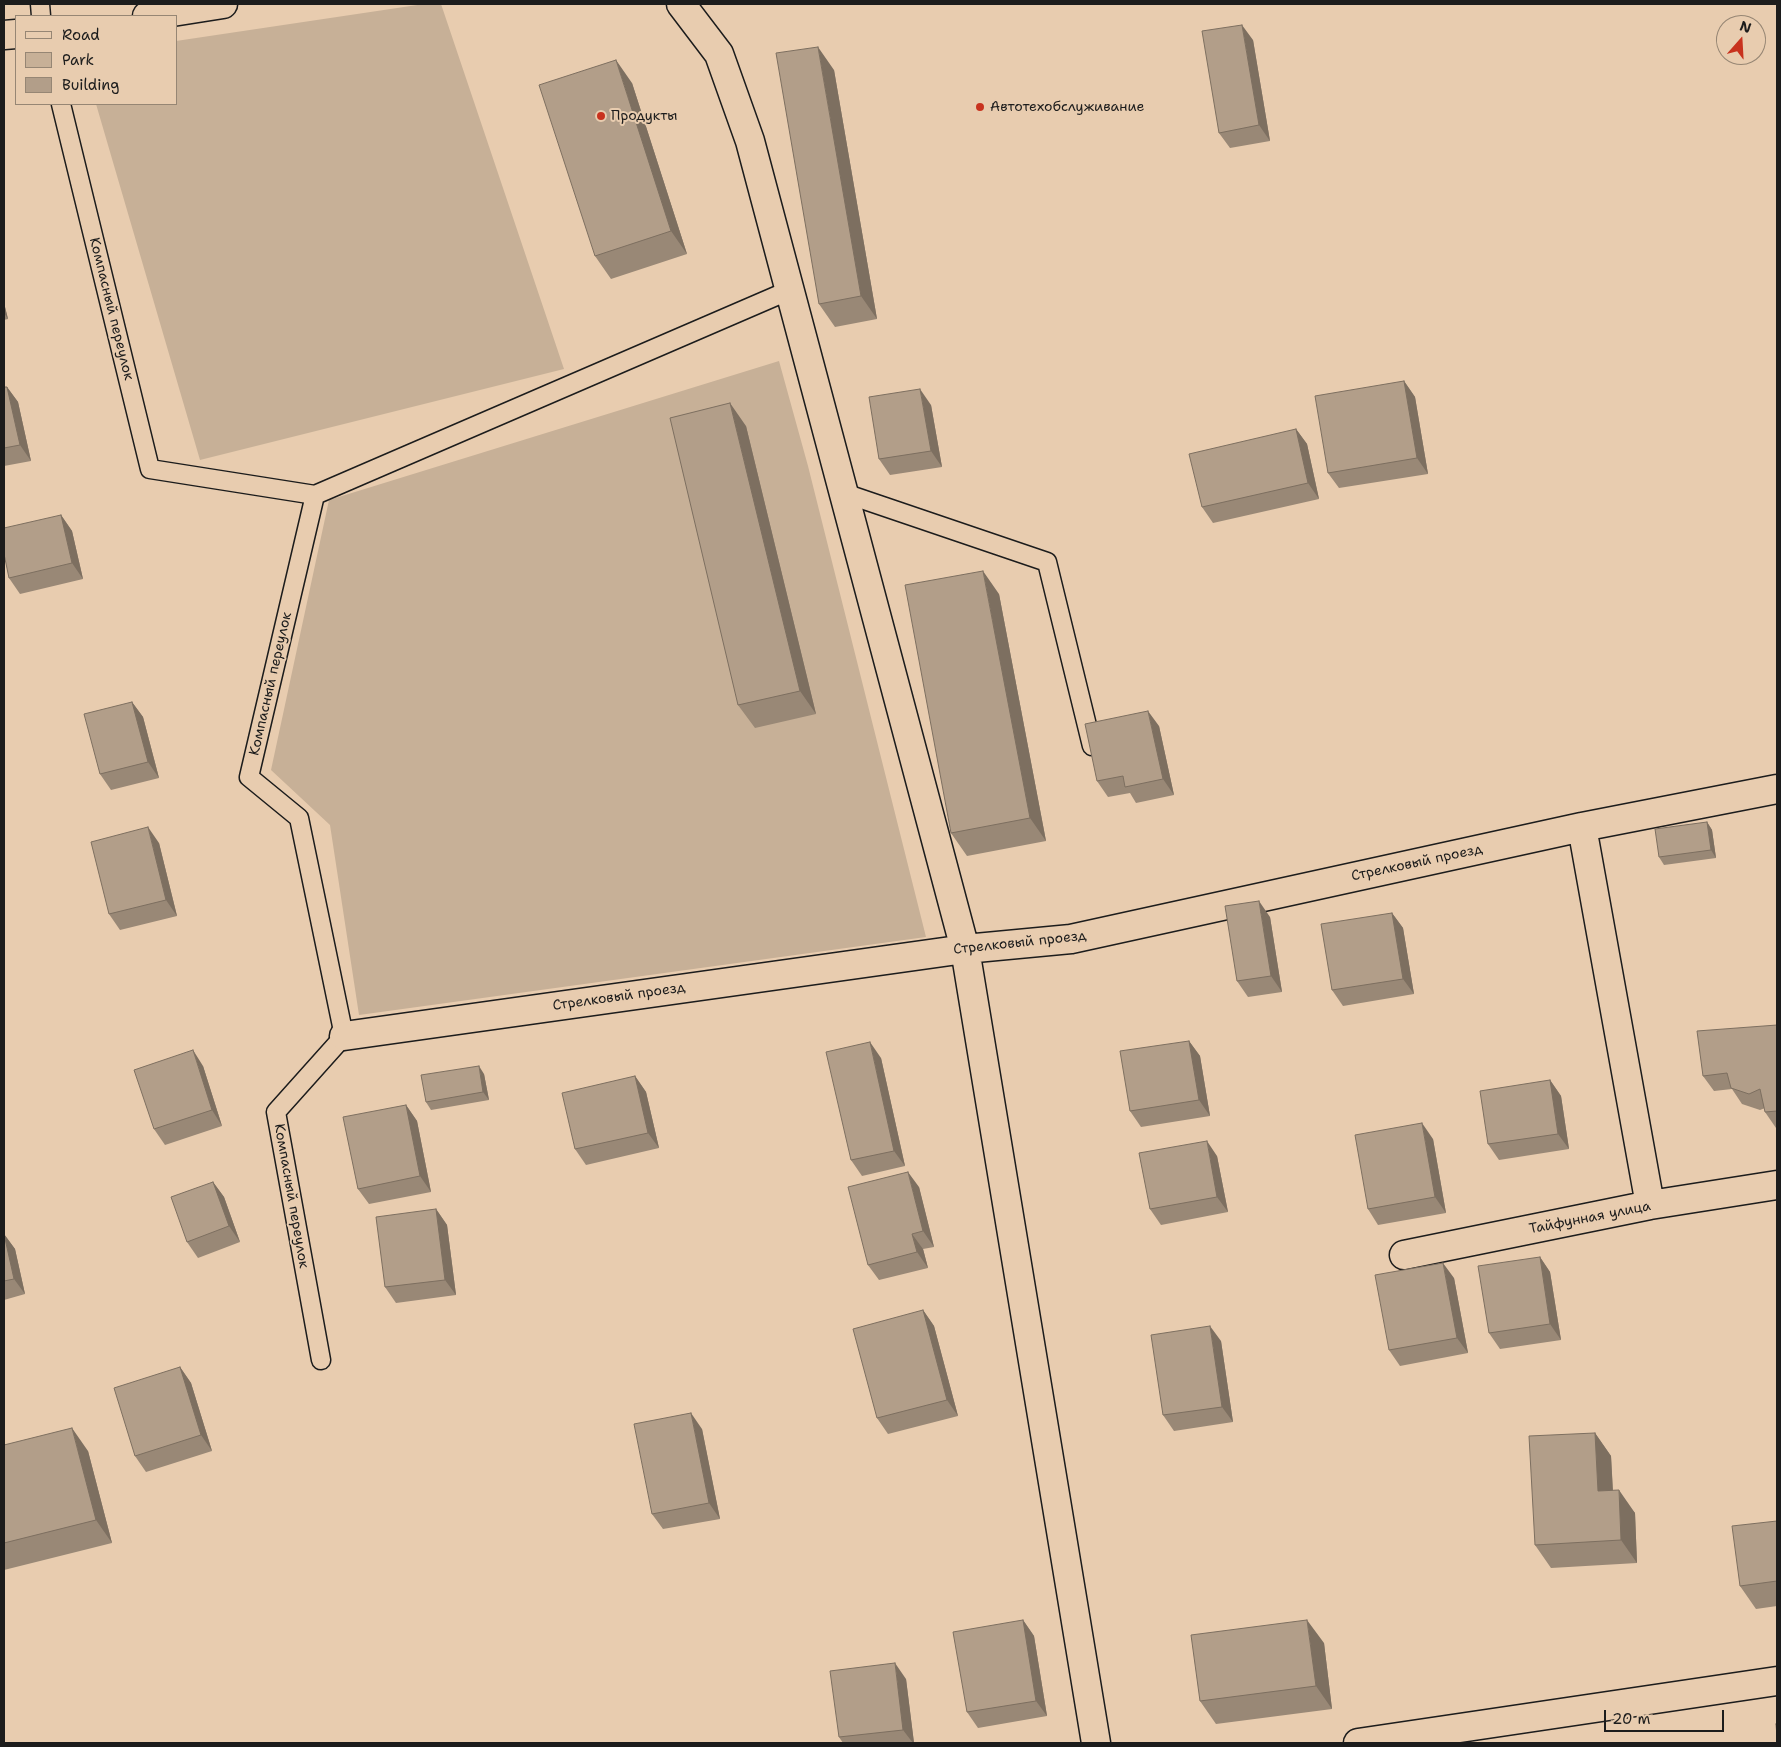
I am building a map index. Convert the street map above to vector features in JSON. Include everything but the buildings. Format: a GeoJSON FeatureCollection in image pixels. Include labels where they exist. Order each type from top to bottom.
{"type":"FeatureCollection","features":[{"type":"Feature","properties":{"kind":"street"},"geometry":{"type":"LineString","coordinates":[[153,15],[223,4]]}},
{"type":"Feature","properties":{"kind":"street"},"geometry":{"type":"LineString","coordinates":[[681,4],[719,54],[750,140],[965,948],[1096,1743]]}},
{"type":"Feature","properties":{"kind":"street","name":"Стрелковый проезд"},"geometry":{"type":"LineString","coordinates":[[344,1036],[965,948],[1071,940],[1582,827],[1777,789]]}},
{"type":"Feature","properties":{"kind":"street"},"geometry":{"type":"LineString","coordinates":[[1582,827],[1650,1206]]}},
{"type":"Feature","properties":{"kind":"street","name":"Тайфунная улица"},"geometry":{"type":"LineString","coordinates":[[1404,1255],[1650,1206],[1777,1185]]}},
{"type":"Feature","properties":{"kind":"street"},"geometry":{"type":"LineString","coordinates":[[1358,1743],[1777,1681]]}},
{"type":"Feature","properties":{"kind":"lane","name":"Компасный переулок"},"geometry":{"type":"LineString","coordinates":[[61,105],[150,469],[315,495],[249,777],[299,818],[344,1036],[276,1112],[321,1360]]}},
{"type":"Feature","properties":{"kind":"lane"},"geometry":{"type":"LineString","coordinates":[[315,495],[790,290]]}},
{"type":"Feature","properties":{"kind":"lane"},"geometry":{"type":"LineString","coordinates":[[844,493],[1047,562],[1094,756]]}},
{"type":"Feature","properties":{"kind":"green space"},"geometry":{"type":"Polygon","coordinates":[[[424,4],[441,4],[564,369],[200,460],[96,105],[178,105],[178,41],[424,4]]]}},
{"type":"Feature","properties":{"kind":"green space"},"geometry":{"type":"Polygon","coordinates":[[[779,361],[808,466],[926,937],[359,1015],[330,825],[271,770],[329,500],[779,361]]]}},
{"type":"Feature","properties":{"kind":"place","name":"Автотехобслуживание"},"geometry":{"type":"Point","coordinates":[980,107]}},
{"type":"Feature","properties":{"kind":"place","name":"Продукты"},"geometry":{"type":"Point","coordinates":[601,116]}}]}
